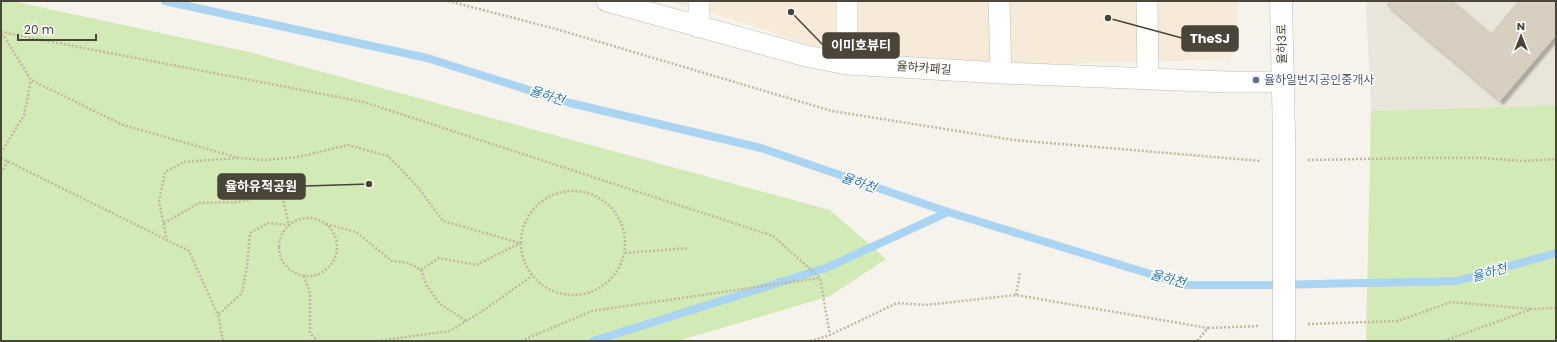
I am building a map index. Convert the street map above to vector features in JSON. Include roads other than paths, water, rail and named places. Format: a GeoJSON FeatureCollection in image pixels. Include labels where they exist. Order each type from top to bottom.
{"type":"FeatureCollection","features":[{"type":"Feature","properties":{"kind":"street","name":"율하카페길"},"geometry":{"type":"LineString","coordinates":[[607,1],[806,56],[847,64],[1000,73],[1148,79],[1283,82]]}},
{"type":"Feature","properties":{"kind":"street"},"geometry":{"type":"LineString","coordinates":[[699,1],[699,27]]}},
{"type":"Feature","properties":{"kind":"street"},"geometry":{"type":"LineString","coordinates":[[846,1],[847,64]]}},
{"type":"Feature","properties":{"kind":"street"},"geometry":{"type":"LineString","coordinates":[[999,1],[1000,73]]}},
{"type":"Feature","properties":{"kind":"street"},"geometry":{"type":"LineString","coordinates":[[1147,1],[1148,79]]}},
{"type":"Feature","properties":{"kind":"street","name":"율하3로"},"geometry":{"type":"LineString","coordinates":[[1281,1],[1284,136],[1284,341]]}},
{"type":"Feature","properties":{"kind":"waterway","name":"율하천"},"geometry":{"type":"LineString","coordinates":[[165,1],[427,58],[570,103],[761,148],[948,212],[1186,285],[1270,285],[1457,281],[1556,253]]}},
{"type":"Feature","properties":{"kind":"waterway"},"geometry":{"type":"LineString","coordinates":[[593,341],[826,268],[948,212]]}},
{"type":"Feature","properties":{"kind":"place","name":"이미호뷰티"},"geometry":{"type":"Point","coordinates":[791,12]}},
{"type":"Feature","properties":{"kind":"place","name":"TheSJ"},"geometry":{"type":"Point","coordinates":[1108,18]}},
{"type":"Feature","properties":{"kind":"place","name":"율하일번지공인중개사"},"geometry":{"type":"Point","coordinates":[1256,80]}},
{"type":"Feature","properties":{"kind":"place","name":"율하유적공원"},"geometry":{"type":"Point","coordinates":[369,184]}}]}
